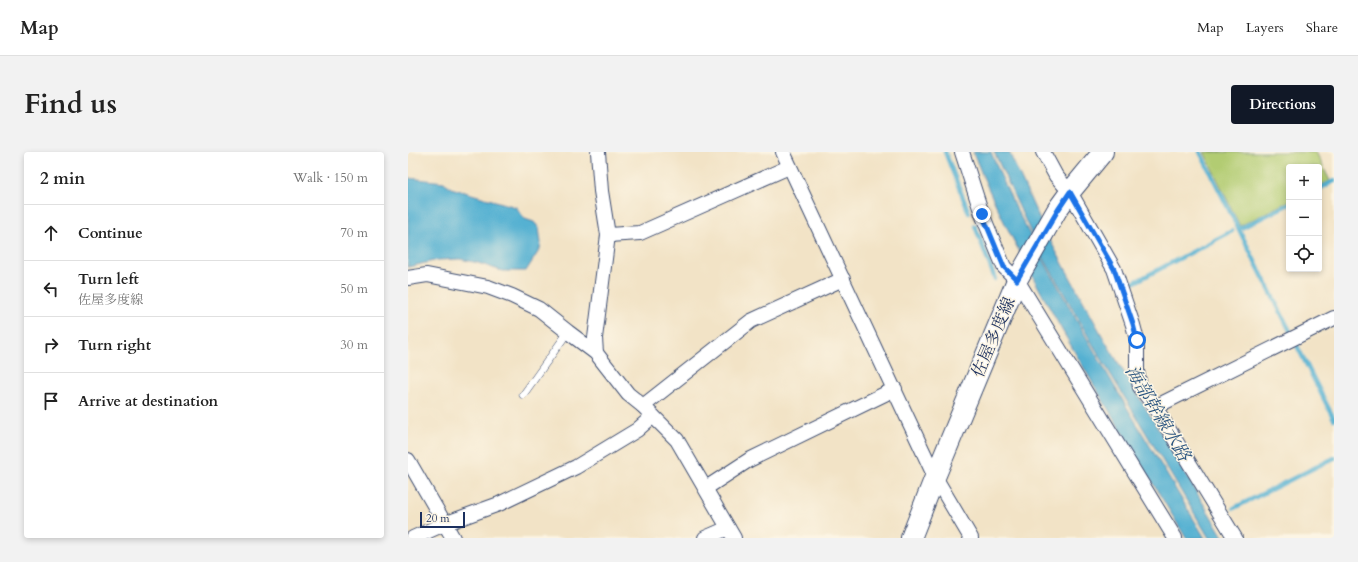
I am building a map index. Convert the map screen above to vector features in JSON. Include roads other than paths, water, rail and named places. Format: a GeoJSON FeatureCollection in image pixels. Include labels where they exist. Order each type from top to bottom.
{"type":"FeatureCollection","features":[{"type":"Feature","properties":{"kind":"main road","name":"佐屋多度線"},"geometry":{"type":"LineString","coordinates":[[911,538],[935,476],[1017,280],[1070,192],[1103,152]]}},
{"type":"Feature","properties":{"kind":"street"},"geometry":{"type":"LineString","coordinates":[[596,353],[595,338],[608,235],[601,191],[598,152]]}},
{"type":"Feature","properties":{"kind":"street"},"geometry":{"type":"LineString","coordinates":[[783,152],[935,476],[971,538]]}},
{"type":"Feature","properties":{"kind":"street"},"geometry":{"type":"LineString","coordinates":[[962,152],[982,214],[1004,267],[1017,280],[1175,538]]}},
{"type":"Feature","properties":{"kind":"street"},"geometry":{"type":"LineString","coordinates":[[1042,152],[1056,176],[1070,192],[1114,269],[1137,340],[1137,371],[1140,387],[1155,407],[1235,538]]}},
{"type":"Feature","properties":{"kind":"street"},"geometry":{"type":"LineString","coordinates":[[608,235],[640,233],[789,167]]}},
{"type":"Feature","properties":{"kind":"street"},"geometry":{"type":"LineString","coordinates":[[408,278],[427,275],[488,287],[512,296],[540,309],[596,353],[628,394],[643,406],[678,440],[731,533],[705,538]]}},
{"type":"Feature","properties":{"kind":"street"},"geometry":{"type":"LineString","coordinates":[[643,406],[752,321],[843,279]]}},
{"type":"Feature","properties":{"kind":"street"},"geometry":{"type":"LineString","coordinates":[[1155,407],[1334,318]]}},
{"type":"Feature","properties":{"kind":"street"},"geometry":{"type":"LineString","coordinates":[[706,488],[749,460],[895,389]]}},
{"type":"Feature","properties":{"kind":"street"},"geometry":{"type":"LineString","coordinates":[[413,538],[444,524],[499,504],[576,467],[637,430],[653,416]]}},
{"type":"Feature","properties":{"kind":"street"},"geometry":{"type":"LineString","coordinates":[[408,460],[453,538]]}},
{"type":"Feature","properties":{"kind":"lane"},"geometry":{"type":"LineString","coordinates":[[523,395],[568,332]]}},
{"type":"Feature","properties":{"kind":"water"},"geometry":{"type":"Polygon","coordinates":[[[973,152],[991,152],[998,170],[1032,239],[1077,321],[1205,538],[1186,538],[1113,418],[1060,327],[1024,261],[980,171],[973,152]]]}},
{"type":"Feature","properties":{"kind":"water"},"geometry":{"type":"Polygon","coordinates":[[[994,152],[1009,152],[1045,231],[1104,339],[1224,538],[1209,538],[1093,345],[1037,246],[994,152]]]}},
{"type":"Feature","properties":{"kind":"water"},"geometry":{"type":"Polygon","coordinates":[[[408,178],[444,182],[451,188],[516,207],[525,219],[534,222],[539,228],[541,243],[540,249],[526,271],[502,271],[460,259],[438,260],[408,267],[408,178]]]}},
{"type":"Feature","properties":{"kind":"waterway"},"geometry":{"type":"LineString","coordinates":[[945,152],[969,213]]}},
{"type":"Feature","properties":{"kind":"waterway"},"geometry":{"type":"LineString","coordinates":[[1200,152],[1292,335]]}},
{"type":"Feature","properties":{"kind":"waterway"},"geometry":{"type":"LineString","coordinates":[[1322,187],[1334,181]]}},
{"type":"Feature","properties":{"kind":"waterway"},"geometry":{"type":"LineString","coordinates":[[1239,229],[1286,206]]}},
{"type":"Feature","properties":{"kind":"waterway"},"geometry":{"type":"LineString","coordinates":[[975,226],[995,279]]}},
{"type":"Feature","properties":{"kind":"waterway"},"geometry":{"type":"LineString","coordinates":[[1131,284],[1232,231]]}},
{"type":"Feature","properties":{"kind":"waterway"},"geometry":{"type":"LineString","coordinates":[[1295,342],[1334,419]]}},
{"type":"Feature","properties":{"kind":"waterway"},"geometry":{"type":"LineString","coordinates":[[1234,508],[1334,458]]}},
{"type":"Feature","properties":{"kind":"water label","name":"海部幹線水路"},"geometry":{"type":"Point","coordinates":[1158,413]}}]}
